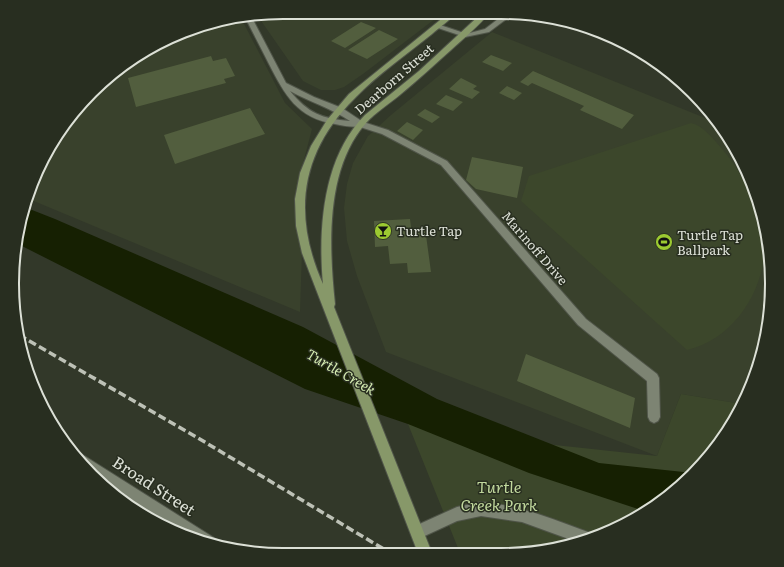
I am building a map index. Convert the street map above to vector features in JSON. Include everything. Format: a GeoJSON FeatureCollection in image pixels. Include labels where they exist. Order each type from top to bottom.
{"type":"FeatureCollection","features":[{"type":"Feature","properties":{"kind":"main road","name":"Dearborn Street"},"geometry":{"type":"LineString","coordinates":[[331,312],[317,284],[304,248],[300,214],[300,189],[304,172],[314,145],[329,122],[352,96],[446,19]]}},
{"type":"Feature","properties":{"kind":"main road","name":"Dearborn Street"},"geometry":{"type":"LineString","coordinates":[[331,312],[325,264],[325,234],[334,176],[345,148],[360,124],[465,35],[480,19]]}},
{"type":"Feature","properties":{"kind":"main road"},"geometry":{"type":"LineString","coordinates":[[331,312],[382,448],[423,548]]}},
{"type":"Feature","properties":{"kind":"street"},"geometry":{"type":"LineString","coordinates":[[437,26],[465,35],[487,32],[503,19]]}},
{"type":"Feature","properties":{"kind":"street"},"geometry":{"type":"LineString","coordinates":[[251,21],[283,84],[296,103],[313,116],[329,122],[360,124]]}},
{"type":"Feature","properties":{"kind":"street"},"geometry":{"type":"LineString","coordinates":[[283,84],[311,99],[339,110],[360,124]]}},
{"type":"Feature","properties":{"kind":"street","name":"Marinoff Drive"},"geometry":{"type":"LineString","coordinates":[[360,124],[385,132],[444,163],[582,322],[653,378],[654,417]]}},
{"type":"Feature","properties":{"kind":"street","name":"Broad Street"},"geometry":{"type":"LineString","coordinates":[[93,468],[192,532]]}},
{"type":"Feature","properties":{"kind":"street"},"geometry":{"type":"LineString","coordinates":[[418,532],[450,516],[480,509],[517,515],[579,536]]}},
{"type":"Feature","properties":{"kind":"shaded area"},"geometry":{"type":"Polygon","coordinates":[[[435,19],[344,87],[335,90],[321,90],[303,81],[261,20],[435,19]]]}},
{"type":"Feature","properties":{"kind":"shaded area"},"geometry":{"type":"Polygon","coordinates":[[[243,22],[285,103],[312,129],[295,194],[295,213],[302,252],[300,312],[32,200],[39,182],[54,151],[74,122],[96,96],[122,74],[151,54],[198,33],[243,22]]]}},
{"type":"Feature","properties":{"kind":"shaded area"},"geometry":{"type":"Polygon","coordinates":[[[492,32],[707,119],[730,151],[745,182],[756,215],[763,249],[765,284],[763,318],[751,369],[736,403],[681,394],[657,456],[386,352],[357,276],[347,241],[344,208],[347,184],[353,163],[368,136],[391,115],[492,32]]]}},
{"type":"Feature","properties":{"kind":"green space","name":"Turtle Tap Ballpark"},"geometry":{"type":"Polygon","coordinates":[[[691,123],[700,127],[723,150],[738,170],[750,196],[756,215],[764,260],[761,274],[748,303],[728,328],[702,345],[687,350],[521,201],[529,176],[691,123]]]}},
{"type":"Feature","properties":{"kind":"green space","name":"Turtle Creek Park"},"geometry":{"type":"Polygon","coordinates":[[[681,394],[736,403],[730,416],[710,445],[688,471],[662,493],[633,513],[586,534],[552,543],[535,546],[500,548],[458,548],[408,424],[498,439],[657,456],[681,394]]]}},
{"type":"Feature","properties":{"kind":"water","name":"Turtle Creek"},"geometry":{"type":"Polygon","coordinates":[[[30,209],[303,327],[437,399],[599,463],[686,472],[662,493],[638,509],[529,473],[408,424],[305,389],[22,246],[30,209]]]}},
{"type":"Feature","properties":{"kind":"building"},"geometry":{"type":"Polygon","coordinates":[[[361,22],[376,28],[345,48],[331,41],[361,22]]]}},
{"type":"Feature","properties":{"kind":"building"},"geometry":{"type":"Polygon","coordinates":[[[379,30],[398,39],[367,59],[348,50],[379,30]]]}},
{"type":"Feature","properties":{"kind":"building"},"geometry":{"type":"Polygon","coordinates":[[[491,55],[512,63],[503,71],[482,62],[491,55]]]}},
{"type":"Feature","properties":{"kind":"building"},"geometry":{"type":"Polygon","coordinates":[[[211,56],[213,61],[226,58],[235,76],[224,79],[226,83],[136,107],[128,78],[211,56]]]}},
{"type":"Feature","properties":{"kind":"building"},"geometry":{"type":"Polygon","coordinates":[[[533,71],[634,115],[622,129],[580,110],[584,106],[532,83],[528,86],[520,82],[533,71]]]}},
{"type":"Feature","properties":{"kind":"building"},"geometry":{"type":"Polygon","coordinates":[[[461,78],[477,86],[473,89],[480,92],[472,99],[449,89],[461,78]]]}},
{"type":"Feature","properties":{"kind":"building"},"geometry":{"type":"Polygon","coordinates":[[[507,86],[522,93],[514,100],[499,93],[507,86]]]}},
{"type":"Feature","properties":{"kind":"building"},"geometry":{"type":"Polygon","coordinates":[[[446,95],[463,102],[453,111],[436,104],[446,95]]]}},
{"type":"Feature","properties":{"kind":"building"},"geometry":{"type":"Polygon","coordinates":[[[250,108],[265,134],[175,164],[164,135],[250,108]]]}},
{"type":"Feature","properties":{"kind":"building"},"geometry":{"type":"Polygon","coordinates":[[[425,109],[440,117],[432,123],[417,115],[425,109]]]}},
{"type":"Feature","properties":{"kind":"building"},"geometry":{"type":"Polygon","coordinates":[[[407,122],[423,130],[413,140],[397,131],[407,122]]]}},
{"type":"Feature","properties":{"kind":"building"},"geometry":{"type":"Polygon","coordinates":[[[472,157],[523,167],[517,198],[476,189],[466,180],[472,157]]]}},
{"type":"Feature","properties":{"kind":"building"},"geometry":{"type":"Polygon","coordinates":[[[410,219],[411,228],[425,228],[431,272],[408,273],[407,263],[390,264],[388,246],[375,247],[374,221],[410,219]]]}},
{"type":"Feature","properties":{"kind":"building"},"geometry":{"type":"Polygon","coordinates":[[[526,354],[635,398],[630,428],[517,381],[526,354]]]}},
{"type":"Feature","properties":{"kind":"railway"},"geometry":{"type":"LineString","coordinates":[[25,338],[198,438],[382,548]]}},
{"type":"Feature","properties":{"kind":"place","name":"Turtle Tap"},"geometry":{"type":"Point","coordinates":[383,231]}},
{"type":"Feature","properties":{"kind":"place","name":"Turtle Tap Ballpark"},"geometry":{"type":"Point","coordinates":[664,242]}}]}
